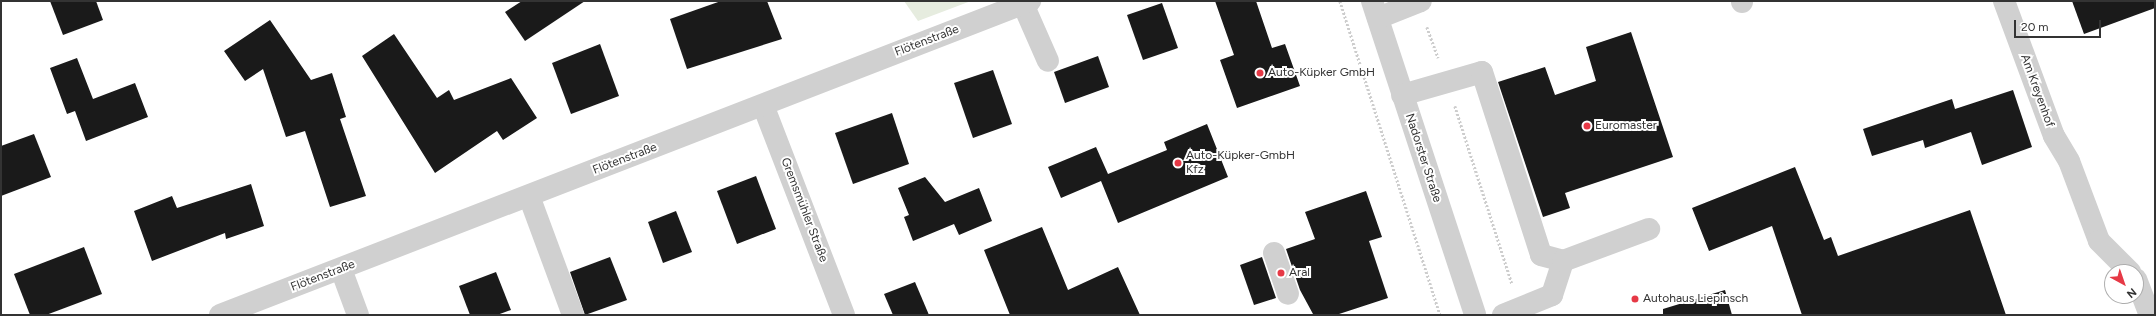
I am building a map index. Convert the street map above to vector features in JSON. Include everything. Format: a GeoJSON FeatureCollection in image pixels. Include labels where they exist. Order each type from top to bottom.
{"type":"FeatureCollection","features":[{"type":"Feature","properties":{"kind":"street","name":"Am Kreyenhof"},"geometry":{"type":"LineString","coordinates":[[2004,1],[2054,136],[2069,161],[2099,241],[2122,264]]}},
{"type":"Feature","properties":{"kind":"street"},"geometry":{"type":"LineString","coordinates":[[1027,2],[1048,61]]}},
{"type":"Feature","properties":{"kind":"street","name":"Flötenstraße"},"geometry":{"type":"LineString","coordinates":[[220,315],[1027,2]]}},
{"type":"Feature","properties":{"kind":"street"},"geometry":{"type":"LineString","coordinates":[[1375,9],[1420,2]]}},
{"type":"Feature","properties":{"kind":"street","name":"Nadorster Straße"},"geometry":{"type":"LineString","coordinates":[[1375,9],[1475,315]]}},
{"type":"Feature","properties":{"kind":"street"},"geometry":{"type":"LineString","coordinates":[[1402,95],[1482,72],[1541,255],[1562,261],[1649,229]]}},
{"type":"Feature","properties":{"kind":"street","name":"Gremsmühler Straße"},"geometry":{"type":"LineString","coordinates":[[763,105],[844,315]]}},
{"type":"Feature","properties":{"kind":"street"},"geometry":{"type":"LineString","coordinates":[[529,196],[573,315]]}},
{"type":"Feature","properties":{"kind":"street"},"geometry":{"type":"LineString","coordinates":[[1274,253],[1288,294]]}},
{"type":"Feature","properties":{"kind":"street"},"geometry":{"type":"LineString","coordinates":[[1511,312],[1552,295],[1562,261]]}},
{"type":"Feature","properties":{"kind":"street"},"geometry":{"type":"LineString","coordinates":[[341,269],[358,315]]}},
{"type":"Feature","properties":{"kind":"street"},"geometry":{"type":"LineString","coordinates":[[2144,300],[2150,315]]}},
{"type":"Feature","properties":{"kind":"path"},"geometry":{"type":"LineString","coordinates":[[1340,1],[1440,315]]}},
{"type":"Feature","properties":{"kind":"path"},"geometry":{"type":"LineString","coordinates":[[1420,2],[1447,82],[1511,312]]}},
{"type":"Feature","properties":{"kind":"shaded area"},"geometry":{"type":"Polygon","coordinates":[[[904,1],[971,1],[918,21],[904,1]]]}},
{"type":"Feature","properties":{"kind":"building"},"geometry":{"type":"Polygon","coordinates":[[[50,1],[96,1],[103,20],[63,35],[50,1]]]}},
{"type":"Feature","properties":{"kind":"building"},"geometry":{"type":"Polygon","coordinates":[[[522,1],[585,1],[525,41],[505,12],[522,1]]]}},
{"type":"Feature","properties":{"kind":"building"},"geometry":{"type":"Polygon","coordinates":[[[721,1],[767,1],[782,39],[687,69],[670,19],[721,1]]]}},
{"type":"Feature","properties":{"kind":"building","name":"Auto-Küpker GmbH"},"geometry":{"type":"Polygon","coordinates":[[[1215,1],[1256,1],[1272,48],[1285,44],[1300,86],[1237,108],[1220,60],[1234,55],[1215,1]]]}},
{"type":"Feature","properties":{"kind":"building"},"geometry":{"type":"Polygon","coordinates":[[[2072,1],[2155,1],[2155,8],[2084,34],[2072,1]]]}},
{"type":"Feature","properties":{"kind":"building"},"geometry":{"type":"Polygon","coordinates":[[[1162,3],[1178,48],[1143,60],[1127,15],[1162,3]]]}},
{"type":"Feature","properties":{"kind":"building"},"geometry":{"type":"Polygon","coordinates":[[[270,20],[311,80],[332,73],[346,117],[340,119],[366,196],[330,207],[305,131],[286,137],[263,69],[245,81],[224,51],[270,20]]]}},
{"type":"Feature","properties":{"kind":"building","name":"Euromaster"},"geometry":{"type":"Polygon","coordinates":[[[1631,32],[1673,157],[1565,193],[1570,208],[1543,217],[1498,82],[1545,67],[1555,95],[1596,81],[1586,47],[1631,32]]]}},
{"type":"Feature","properties":{"kind":"building"},"geometry":{"type":"Polygon","coordinates":[[[394,34],[437,98],[449,90],[454,100],[511,78],[537,118],[503,140],[497,131],[435,173],[362,56],[394,34]]]}},
{"type":"Feature","properties":{"kind":"building"},"geometry":{"type":"Polygon","coordinates":[[[600,44],[619,96],[571,114],[552,63],[600,44]]]}},
{"type":"Feature","properties":{"kind":"building"},"geometry":{"type":"Polygon","coordinates":[[[1098,56],[1109,87],[1065,103],[1054,72],[1098,56]]]}},
{"type":"Feature","properties":{"kind":"building"},"geometry":{"type":"Polygon","coordinates":[[[77,58],[93,99],[135,83],[148,117],[86,141],[75,111],[67,114],[50,68],[77,58]]]}},
{"type":"Feature","properties":{"kind":"building"},"geometry":{"type":"Polygon","coordinates":[[[993,70],[1012,124],[973,138],[954,83],[993,70]]]}},
{"type":"Feature","properties":{"kind":"building"},"geometry":{"type":"Polygon","coordinates":[[[2013,90],[2032,147],[1982,165],[1971,132],[1925,148],[1923,140],[1872,156],[1863,129],[1952,99],[1955,109],[2013,90]]]}},
{"type":"Feature","properties":{"kind":"building"},"geometry":{"type":"Polygon","coordinates":[[[892,113],[909,164],[853,184],[835,133],[892,113]]]}},
{"type":"Feature","properties":{"kind":"building","name":"Auto-Küpker-GmbH Kfz"},"geometry":{"type":"Polygon","coordinates":[[[1207,124],[1228,177],[1118,223],[1101,181],[1061,198],[1048,167],[1096,147],[1108,174],[1167,150],[1164,142],[1207,124]]]}},
{"type":"Feature","properties":{"kind":"building"},"geometry":{"type":"Polygon","coordinates":[[[34,134],[51,177],[1,196],[1,146],[34,134]]]}},
{"type":"Feature","properties":{"kind":"building"},"geometry":{"type":"Polygon","coordinates":[[[1795,167],[1824,240],[1831,237],[1838,256],[1970,210],[2006,315],[1802,315],[1772,226],[1709,251],[1692,208],[1795,167]]]}},
{"type":"Feature","properties":{"kind":"building"},"geometry":{"type":"Polygon","coordinates":[[[756,176],[776,229],[737,244],[717,191],[756,176]]]}},
{"type":"Feature","properties":{"kind":"building"},"geometry":{"type":"Polygon","coordinates":[[[925,177],[945,202],[979,188],[992,221],[959,235],[954,224],[913,241],[904,217],[909,215],[898,188],[925,177]]]}},
{"type":"Feature","properties":{"kind":"building"},"geometry":{"type":"Polygon","coordinates":[[[251,184],[264,226],[226,239],[225,233],[152,261],[134,211],[172,196],[177,208],[251,184]]]}},
{"type":"Feature","properties":{"kind":"building"},"geometry":{"type":"Polygon","coordinates":[[[1366,191],[1382,237],[1369,241],[1388,298],[1336,315],[1313,314],[1300,290],[1286,249],[1315,239],[1305,212],[1366,191]]]}},
{"type":"Feature","properties":{"kind":"building"},"geometry":{"type":"Polygon","coordinates":[[[676,211],[692,252],[663,263],[648,222],[676,211]]]}},
{"type":"Feature","properties":{"kind":"building"},"geometry":{"type":"Polygon","coordinates":[[[1042,227],[1068,290],[1118,267],[1140,315],[1010,315],[984,250],[1042,227]]]}},
{"type":"Feature","properties":{"kind":"building"},"geometry":{"type":"Polygon","coordinates":[[[84,247],[102,294],[46,315],[30,315],[14,274],[84,247]]]}},
{"type":"Feature","properties":{"kind":"building"},"geometry":{"type":"Polygon","coordinates":[[[610,257],[627,300],[585,315],[570,272],[610,257]]]}},
{"type":"Feature","properties":{"kind":"building"},"geometry":{"type":"Polygon","coordinates":[[[1262,257],[1276,298],[1254,305],[1240,265],[1262,257]]]}},
{"type":"Feature","properties":{"kind":"building"},"geometry":{"type":"Polygon","coordinates":[[[496,272],[511,310],[497,315],[470,315],[459,286],[496,272]]]}},
{"type":"Feature","properties":{"kind":"building"},"geometry":{"type":"Polygon","coordinates":[[[915,282],[929,315],[893,315],[884,294],[915,282]]]}},
{"type":"Feature","properties":{"kind":"building"},"geometry":{"type":"Polygon","coordinates":[[[1725,290],[1732,315],[1663,315],[1663,309],[1725,290]]]}},
{"type":"Feature","properties":{"kind":"place","name":"Auto-Küpker GmbH"},"geometry":{"type":"Point","coordinates":[1260,73]}},
{"type":"Feature","properties":{"kind":"place","name":"Euromaster"},"geometry":{"type":"Point","coordinates":[1587,126]}},
{"type":"Feature","properties":{"kind":"place","name":"Auto-Küpker-GmbH Kfz"},"geometry":{"type":"Point","coordinates":[1178,163]}},
{"type":"Feature","properties":{"kind":"place","name":"Aral"},"geometry":{"type":"Point","coordinates":[1281,273]}},
{"type":"Feature","properties":{"kind":"place","name":"Autohaus Liepinsch"},"geometry":{"type":"Point","coordinates":[1635,299]}}]}
